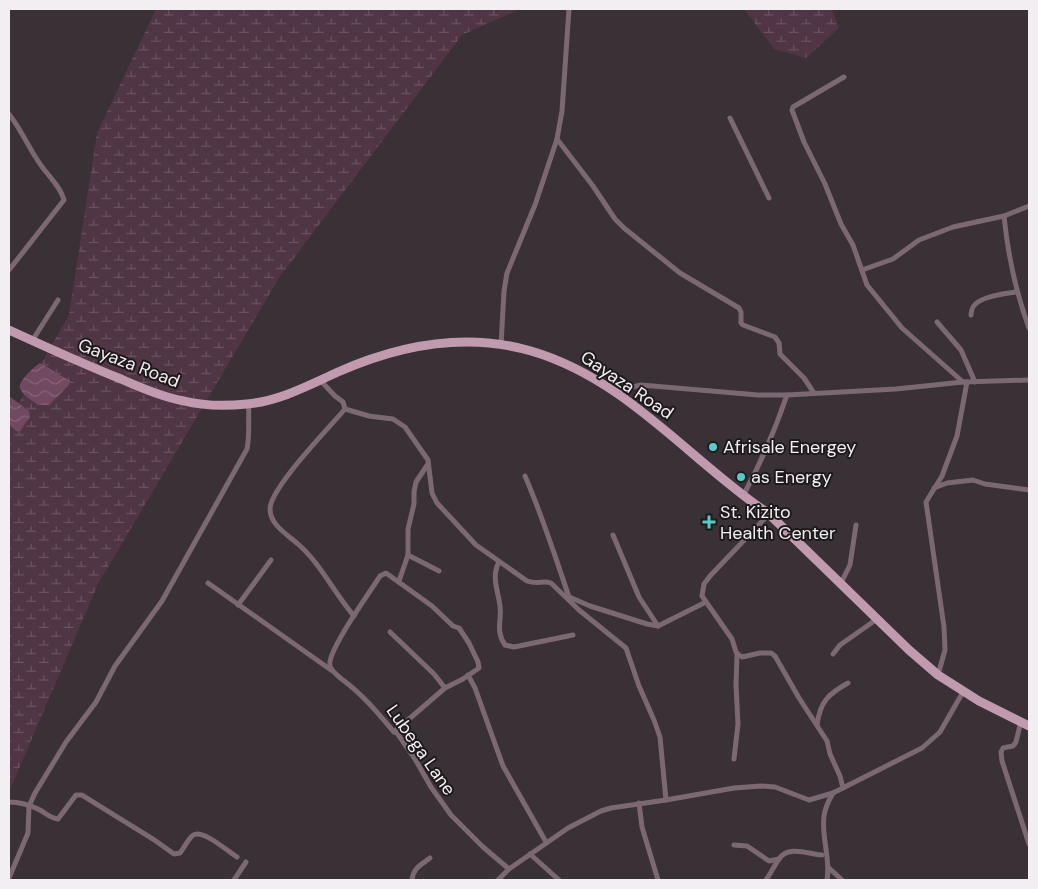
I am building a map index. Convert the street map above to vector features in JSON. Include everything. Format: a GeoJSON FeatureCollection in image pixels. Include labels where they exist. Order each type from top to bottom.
{"type":"FeatureCollection","features":[{"type":"Feature","properties":{"kind":"main road","name":"Gayaza Road"},"geometry":{"type":"LineString","coordinates":[[9,330],[147,390],[186,402],[221,405],[248,404],[290,394],[360,362],[413,346],[452,342],[500,345],[529,350],[560,361],[589,375],[665,428],[743,496],[769,514],[877,619],[938,675],[963,692],[1025,724]]}},
{"type":"Feature","properties":{"kind":"street"},"geometry":{"type":"LineString","coordinates":[[500,345],[507,273],[535,205],[557,139],[562,111],[570,9]]}},
{"type":"Feature","properties":{"kind":"street"},"geometry":{"type":"LineString","coordinates":[[844,77],[814,96],[796,104],[792,110],[804,142],[825,184],[841,224],[853,245],[867,285],[898,324],[965,382]]}},
{"type":"Feature","properties":{"kind":"street"},"geometry":{"type":"LineString","coordinates":[[9,114],[39,162],[62,192],[64,200],[9,270]]}},
{"type":"Feature","properties":{"kind":"street"},"geometry":{"type":"LineString","coordinates":[[730,118],[769,198]]}},
{"type":"Feature","properties":{"kind":"street"},"geometry":{"type":"LineString","coordinates":[[557,139],[593,186],[615,219],[624,228],[680,273],[739,308],[743,325],[775,337],[779,343],[780,354],[804,378],[814,394]]}},
{"type":"Feature","properties":{"kind":"street"},"geometry":{"type":"LineString","coordinates":[[862,270],[893,259],[919,240],[952,227],[1004,216],[1029,206]]}},
{"type":"Feature","properties":{"kind":"street"},"geometry":{"type":"LineString","coordinates":[[1004,216],[1008,252],[1016,292],[1029,328]]}},
{"type":"Feature","properties":{"kind":"street"},"geometry":{"type":"LineString","coordinates":[[971,316],[973,308],[977,303],[1002,294],[1016,292]]}},
{"type":"Feature","properties":{"kind":"street"},"geometry":{"type":"LineString","coordinates":[[32,340],[58,300]]}},
{"type":"Feature","properties":{"kind":"street"},"geometry":{"type":"LineString","coordinates":[[937,322],[961,350],[975,382]]}},
{"type":"Feature","properties":{"kind":"street"},"geometry":{"type":"LineString","coordinates":[[320,380],[343,402],[345,409]]}},
{"type":"Feature","properties":{"kind":"street"},"geometry":{"type":"LineString","coordinates":[[614,392],[631,386],[641,385],[758,395],[787,395],[896,389],[965,382],[1029,380]]}},
{"type":"Feature","properties":{"kind":"street"},"geometry":{"type":"LineString","coordinates":[[938,675],[945,650],[944,627],[926,502],[942,476],[957,436],[965,382]]}},
{"type":"Feature","properties":{"kind":"street"},"geometry":{"type":"LineString","coordinates":[[743,496],[759,467],[775,430],[787,395]]}},
{"type":"Feature","properties":{"kind":"street"},"geometry":{"type":"LineString","coordinates":[[9,878],[28,833],[29,806],[46,774],[66,742],[96,702],[115,666],[162,601],[248,449],[248,404]]}},
{"type":"Feature","properties":{"kind":"street"},"geometry":{"type":"LineString","coordinates":[[345,409],[393,420],[405,427],[428,460],[432,493],[437,503],[476,545],[533,584],[547,581],[551,583],[579,610],[626,648],[660,737],[666,800]]}},
{"type":"Feature","properties":{"kind":"street"},"geometry":{"type":"LineString","coordinates":[[345,409],[297,463],[271,500],[270,510],[277,526],[299,544],[332,584],[344,605],[354,616]]}},
{"type":"Feature","properties":{"kind":"street"},"geometry":{"type":"LineString","coordinates":[[399,581],[408,555],[408,529],[414,504],[416,482],[428,464]]}},
{"type":"Feature","properties":{"kind":"street"},"geometry":{"type":"LineString","coordinates":[[525,476],[545,524],[566,596],[590,606],[658,626],[706,602]]}},
{"type":"Feature","properties":{"kind":"street"},"geometry":{"type":"LineString","coordinates":[[934,488],[947,483],[973,480],[985,484],[1029,490]]}},
{"type":"Feature","properties":{"kind":"street"},"geometry":{"type":"LineString","coordinates":[[734,759],[738,724],[737,654],[732,639],[706,602],[702,591],[704,584],[769,514]]}},
{"type":"Feature","properties":{"kind":"street"},"geometry":{"type":"LineString","coordinates":[[841,583],[850,565],[856,525]]}},
{"type":"Feature","properties":{"kind":"street"},"geometry":{"type":"LineString","coordinates":[[612,535],[639,597],[658,626]]}},
{"type":"Feature","properties":{"kind":"street"},"geometry":{"type":"LineString","coordinates":[[408,555],[439,571]]}},
{"type":"Feature","properties":{"kind":"street"},"geometry":{"type":"LineString","coordinates":[[238,605],[271,560]]}},
{"type":"Feature","properties":{"kind":"street"},"geometry":{"type":"LineString","coordinates":[[499,562],[495,570],[495,583],[500,606],[499,636],[505,645],[514,647],[573,635]]}},
{"type":"Feature","properties":{"kind":"street"},"geometry":{"type":"LineString","coordinates":[[334,672],[329,665],[330,655],[382,574],[389,574],[399,581],[432,606],[453,626],[459,628],[469,643],[479,668],[463,680],[445,688],[394,732]]}},
{"type":"Feature","properties":{"kind":"street","name":"Lubega Lane"},"geometry":{"type":"LineString","coordinates":[[208,583],[334,672],[372,705],[403,741],[431,787],[451,815],[483,847],[509,869]]}},
{"type":"Feature","properties":{"kind":"street"},"geometry":{"type":"LineString","coordinates":[[833,654],[840,645],[877,619]]}},
{"type":"Feature","properties":{"kind":"street"},"geometry":{"type":"LineString","coordinates":[[390,632],[434,674],[445,688]]}},
{"type":"Feature","properties":{"kind":"street"},"geometry":{"type":"LineString","coordinates":[[737,654],[742,657],[760,653],[771,653],[776,656],[799,698],[828,741],[830,754],[843,788]]}},
{"type":"Feature","properties":{"kind":"street"},"geometry":{"type":"LineString","coordinates":[[468,675],[475,688],[503,766],[546,842]]}},
{"type":"Feature","properties":{"kind":"street"},"geometry":{"type":"LineString","coordinates":[[817,725],[822,704],[828,696],[848,683]]}},
{"type":"Feature","properties":{"kind":"street"},"geometry":{"type":"LineString","coordinates":[[498,880],[509,869],[568,828],[601,811],[621,805],[666,800],[734,788],[761,786],[775,787],[809,800],[833,793],[920,750],[940,732],[963,692]]}},
{"type":"Feature","properties":{"kind":"street"},"geometry":{"type":"LineString","coordinates":[[1025,724],[1013,746],[1003,748],[1001,752],[1002,761],[1029,844]]}},
{"type":"Feature","properties":{"kind":"street"},"geometry":{"type":"LineString","coordinates":[[826,880],[829,868],[824,818],[826,807],[833,793]]}},
{"type":"Feature","properties":{"kind":"street"},"geometry":{"type":"LineString","coordinates":[[9,802],[22,803],[52,818],[58,819],[76,795],[82,795],[154,839],[174,854],[180,853],[192,835],[197,833],[204,834],[237,857]]}},
{"type":"Feature","properties":{"kind":"street"},"geometry":{"type":"LineString","coordinates":[[639,803],[642,827],[658,880]]}},
{"type":"Feature","properties":{"kind":"street"},"geometry":{"type":"LineString","coordinates":[[734,844],[747,846],[769,861],[779,859]]}},
{"type":"Feature","properties":{"kind":"street"},"geometry":{"type":"LineString","coordinates":[[766,880],[782,855],[790,851],[822,855]]}},
{"type":"Feature","properties":{"kind":"street"},"geometry":{"type":"LineString","coordinates":[[530,854],[559,880]]}},
{"type":"Feature","properties":{"kind":"street"},"geometry":{"type":"LineString","coordinates":[[412,880],[412,874],[417,867],[430,858]]}},
{"type":"Feature","properties":{"kind":"street"},"geometry":{"type":"LineString","coordinates":[[234,880],[246,862]]}},
{"type":"Feature","properties":{"kind":"street"},"geometry":{"type":"LineString","coordinates":[[829,868],[842,880]]}},
{"type":"Feature","properties":{"kind":"green space"},"geometry":{"type":"Polygon","coordinates":[[[156,9],[520,9],[462,35],[279,278],[98,584],[9,792],[9,420],[69,315],[97,133],[156,9]]]}},
{"type":"Feature","properties":{"kind":"green space"},"geometry":{"type":"Polygon","coordinates":[[[744,9],[832,9],[839,28],[806,58],[774,49],[744,9]]]}},
{"type":"Feature","properties":{"kind":"water"},"geometry":{"type":"Polygon","coordinates":[[[40,363],[70,381],[69,385],[49,405],[38,405],[25,395],[20,388],[24,378],[40,363]]]}},
{"type":"Feature","properties":{"kind":"water"},"geometry":{"type":"Polygon","coordinates":[[[9,396],[29,411],[30,417],[20,431],[16,431],[9,424],[9,396]]]}},
{"type":"Feature","properties":{"kind":"place","name":"Afrisale Energey"},"geometry":{"type":"Point","coordinates":[713,447]}},
{"type":"Feature","properties":{"kind":"place","name":"as Energy"},"geometry":{"type":"Point","coordinates":[741,477]}},
{"type":"Feature","properties":{"kind":"place","name":"St. Kizito Health Center"},"geometry":{"type":"Point","coordinates":[709,522]}}]}
